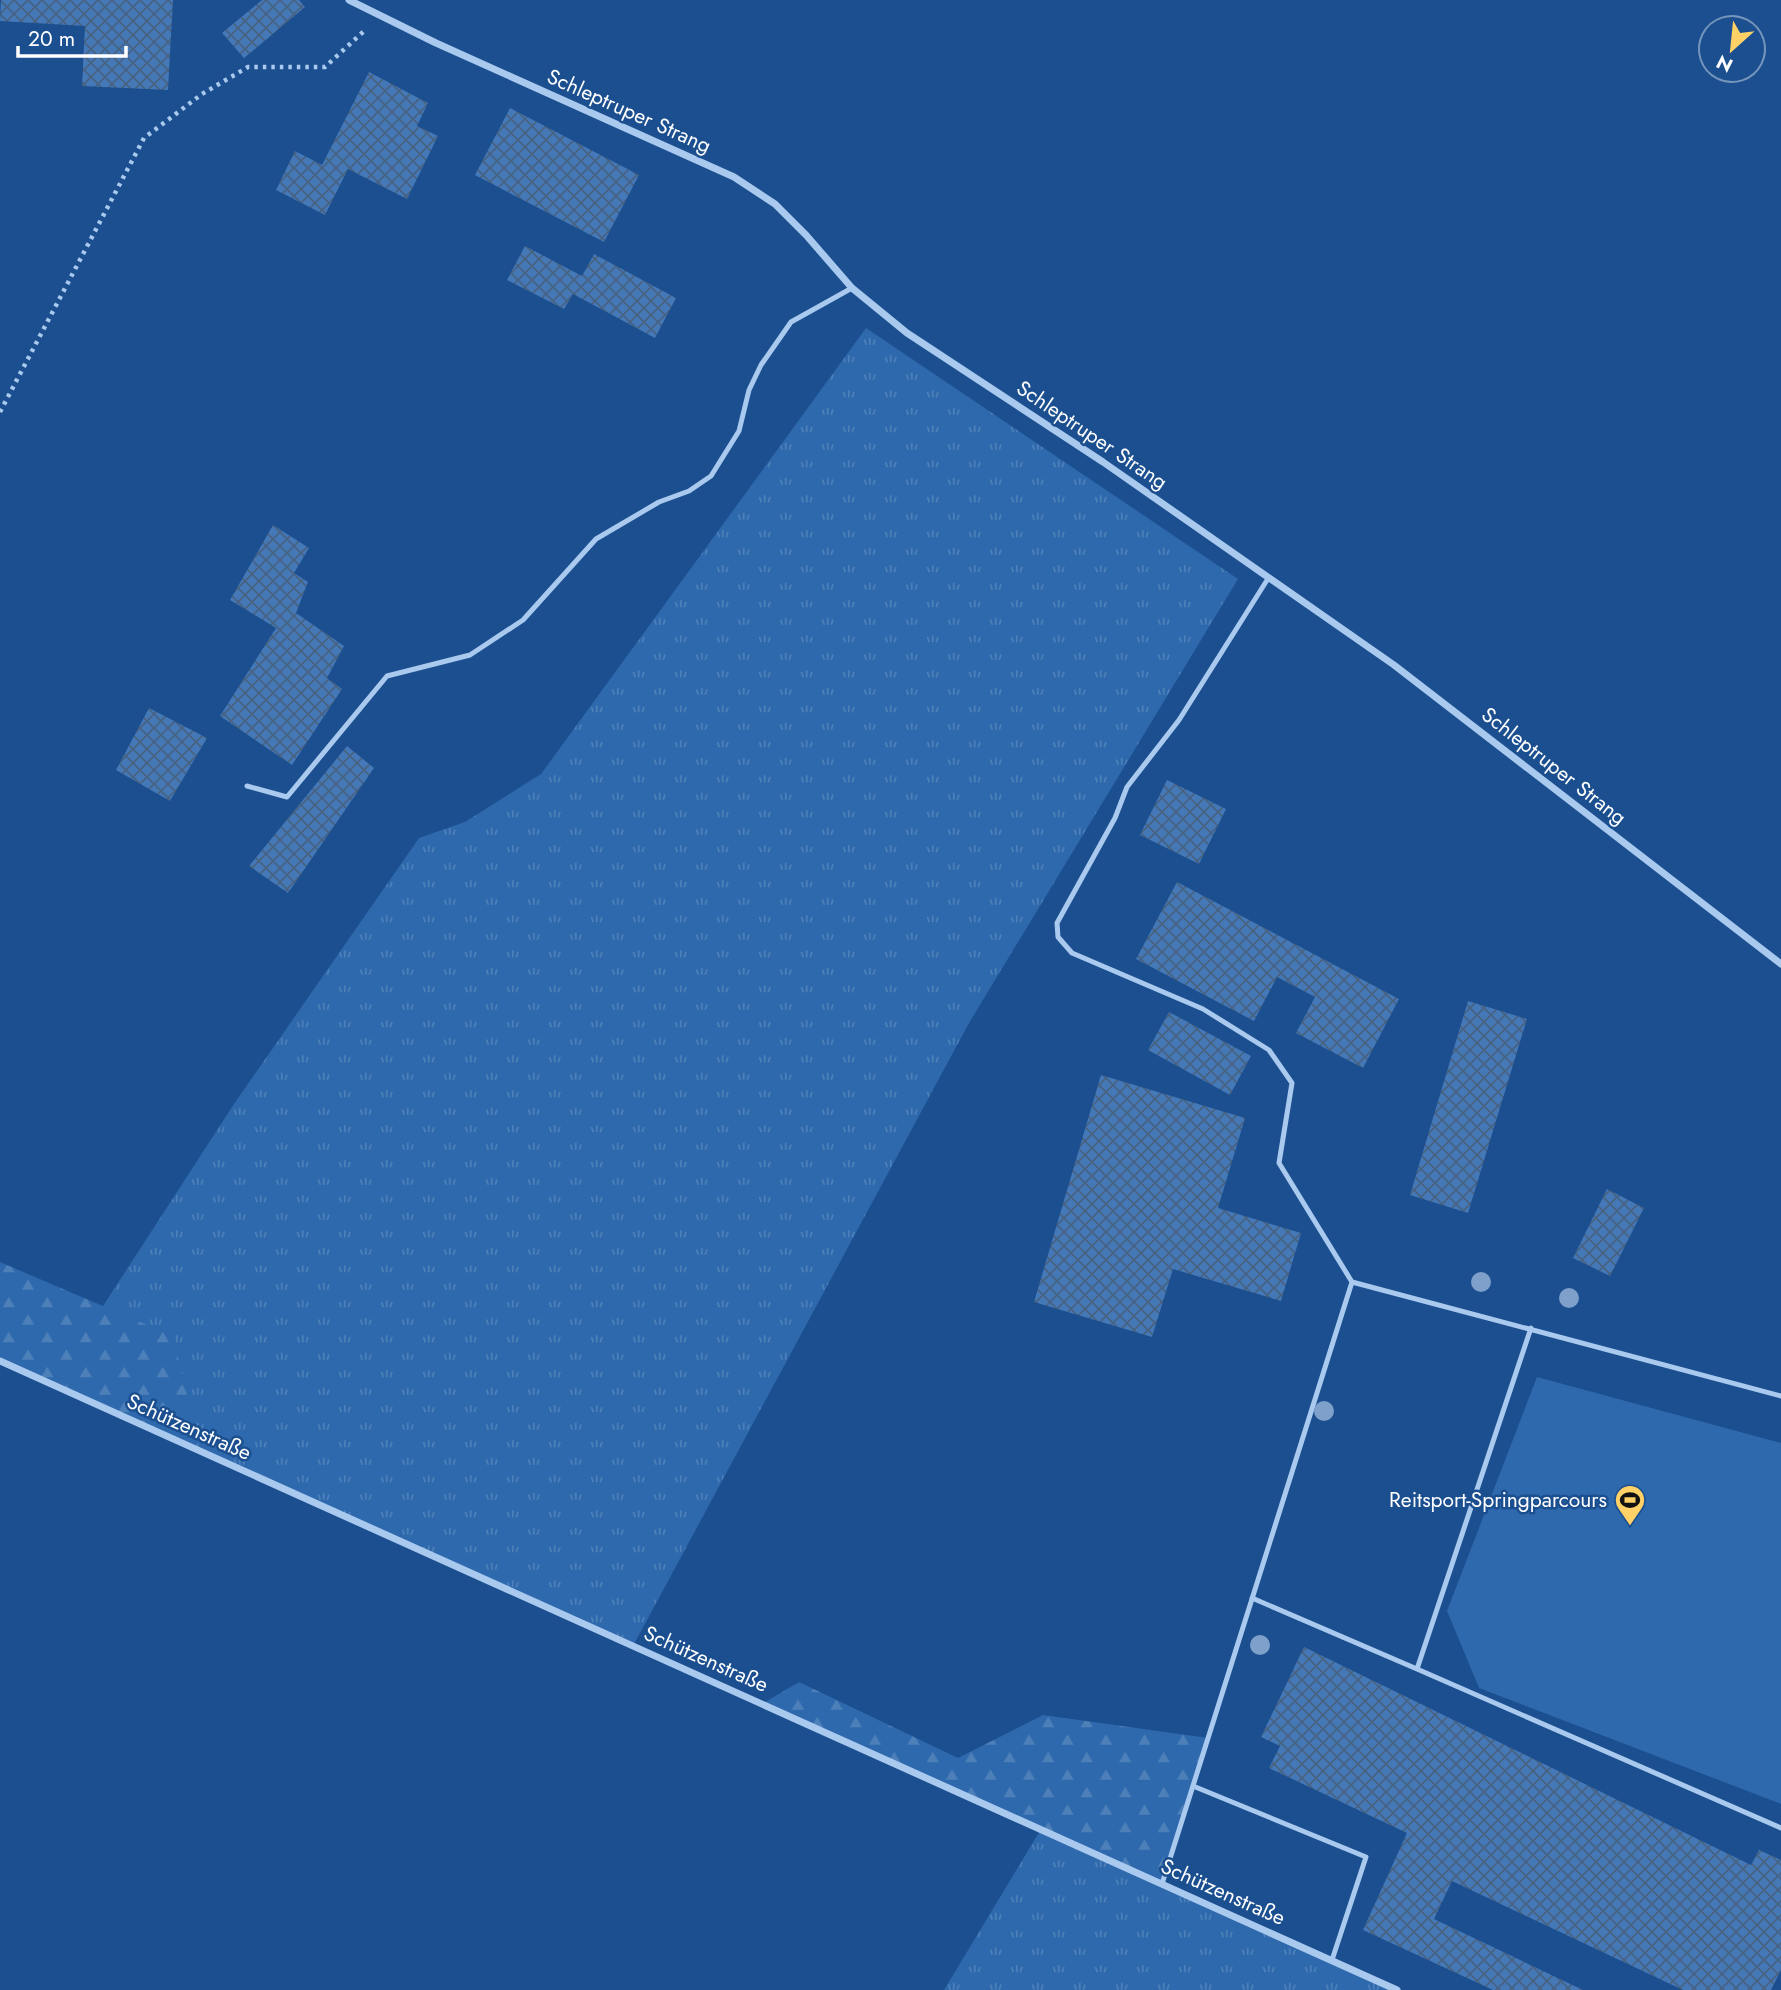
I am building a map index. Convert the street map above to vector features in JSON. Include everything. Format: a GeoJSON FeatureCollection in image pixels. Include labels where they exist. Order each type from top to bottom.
{"type":"FeatureCollection","features":[{"type":"Feature","properties":{"kind":"street","name":"Schleptruper Strang"},"geometry":{"type":"LineString","coordinates":[[349,0],[587,112],[734,177],[775,204],[852,288],[907,333],[1103,462],[1394,665],[1781,964]]}},
{"type":"Feature","properties":{"kind":"street","name":"Schützenstraße"},"geometry":{"type":"LineString","coordinates":[[0,1361],[1397,1990]]}},
{"type":"Feature","properties":{"kind":"lane"},"geometry":{"type":"LineString","coordinates":[[247,786],[287,797],[387,676],[470,655],[523,620],[596,540],[659,502],[689,491],[711,476],[738,431],[749,390],[761,365],[791,322],[852,288]]}},
{"type":"Feature","properties":{"kind":"lane"},"geometry":{"type":"LineString","coordinates":[[1269,577],[1179,720],[1127,787],[1115,818],[1057,923],[1058,937],[1072,953],[1203,1009],[1269,1051],[1292,1083],[1279,1163],[1352,1282],[1781,1396]]}},
{"type":"Feature","properties":{"kind":"lane"},"geometry":{"type":"LineString","coordinates":[[1162,1884],[1352,1282]]}},
{"type":"Feature","properties":{"kind":"lane"},"geometry":{"type":"LineString","coordinates":[[1417,1669],[1531,1328]]}},
{"type":"Feature","properties":{"kind":"lane"},"geometry":{"type":"LineString","coordinates":[[1252,1598],[1781,1828]]}},
{"type":"Feature","properties":{"kind":"lane"},"geometry":{"type":"LineString","coordinates":[[1193,1786],[1366,1857],[1332,1961]]}},
{"type":"Feature","properties":{"kind":"path"},"geometry":{"type":"LineString","coordinates":[[0,412],[144,138],[202,94],[248,67],[325,67],[362,34],[374,12]]}},
{"type":"Feature","properties":{"kind":"green space"},"geometry":{"type":"Polygon","coordinates":[[[866,328],[1238,579],[969,1023],[633,1646],[200,1451],[103,1306],[234,1104],[419,838],[465,822],[541,774],[866,328]]]}},
{"type":"Feature","properties":{"kind":"green space"},"geometry":{"type":"Polygon","coordinates":[[[0,1262],[173,1336],[200,1451],[0,1361],[0,1262]]]}},
{"type":"Feature","properties":{"kind":"green space","name":"Reitsport-Springparcours"},"geometry":{"type":"Polygon","coordinates":[[[1537,1377],[1781,1443],[1781,1804],[1479,1688],[1447,1611],[1537,1377]]]}},
{"type":"Feature","properties":{"kind":"green space"},"geometry":{"type":"Polygon","coordinates":[[[799,1682],[958,1758],[1043,1715],[1208,1738],[1162,1884],[762,1704],[799,1682]]]}},
{"type":"Feature","properties":{"kind":"green space"},"geometry":{"type":"Polygon","coordinates":[[[1041,1829],[1397,1990],[944,1990],[1041,1829]]]}},
{"type":"Feature","properties":{"kind":"building"},"geometry":{"type":"Polygon","coordinates":[[[1,0],[173,0],[168,90],[82,86],[85,26],[0,21],[1,0]]]}},
{"type":"Feature","properties":{"kind":"building"},"geometry":{"type":"Polygon","coordinates":[[[262,0],[299,0],[305,7],[244,58],[222,33],[262,0]]]}},
{"type":"Feature","properties":{"kind":"building"},"geometry":{"type":"Polygon","coordinates":[[[369,72],[428,103],[417,126],[438,136],[407,199],[348,169],[325,215],[276,190],[295,151],[322,165],[369,72]]]}},
{"type":"Feature","properties":{"kind":"building"},"geometry":{"type":"Polygon","coordinates":[[[510,108],[639,175],[604,242],[475,175],[510,108]]]}},
{"type":"Feature","properties":{"kind":"building"},"geometry":{"type":"Polygon","coordinates":[[[525,246],[582,276],[594,254],[676,298],[655,338],[573,294],[564,309],[507,280],[525,246]]]}},
{"type":"Feature","properties":{"kind":"building"},"geometry":{"type":"Polygon","coordinates":[[[273,525],[309,548],[294,573],[308,582],[296,613],[344,646],[327,678],[342,689],[292,765],[220,716],[276,628],[230,600],[273,525]]]}},
{"type":"Feature","properties":{"kind":"building"},"geometry":{"type":"Polygon","coordinates":[[[149,708],[207,738],[170,801],[116,770],[149,708]]]}},
{"type":"Feature","properties":{"kind":"building"},"geometry":{"type":"Polygon","coordinates":[[[347,746],[374,768],[288,893],[249,866],[347,746]]]}},
{"type":"Feature","properties":{"kind":"building"},"geometry":{"type":"Polygon","coordinates":[[[1167,780],[1226,809],[1199,864],[1140,835],[1167,780]]]}},
{"type":"Feature","properties":{"kind":"building"},"geometry":{"type":"Polygon","coordinates":[[[1177,882],[1399,999],[1363,1068],[1296,1033],[1315,997],[1277,977],[1254,1021],[1136,959],[1177,882]]]}},
{"type":"Feature","properties":{"kind":"building"},"geometry":{"type":"Polygon","coordinates":[[[1468,1001],[1527,1019],[1468,1213],[1410,1195],[1468,1001]]]}},
{"type":"Feature","properties":{"kind":"building"},"geometry":{"type":"Polygon","coordinates":[[[1169,1012],[1251,1056],[1230,1095],[1148,1050],[1169,1012]]]}},
{"type":"Feature","properties":{"kind":"building"},"geometry":{"type":"Polygon","coordinates":[[[1101,1075],[1245,1118],[1218,1208],[1301,1233],[1281,1301],[1173,1269],[1152,1337],[1034,1302],[1101,1075]]]}},
{"type":"Feature","properties":{"kind":"building"},"geometry":{"type":"Polygon","coordinates":[[[1607,1189],[1644,1208],[1610,1276],[1573,1258],[1607,1189]]]}},
{"type":"Feature","properties":{"kind":"building"},"geometry":{"type":"Polygon","coordinates":[[[1304,1647],[1751,1865],[1759,1850],[1781,1860],[1781,1970],[1771,1990],[1683,1990],[1452,1881],[1434,1919],[1583,1990],[1493,1990],[1363,1930],[1407,1833],[1269,1768],[1280,1746],[1261,1737],[1304,1647]]]}},
{"type":"Feature","properties":{"kind":"place","name":"Reitsport-Springparcours"},"geometry":{"type":"Point","coordinates":[1630,1527]}}]}
